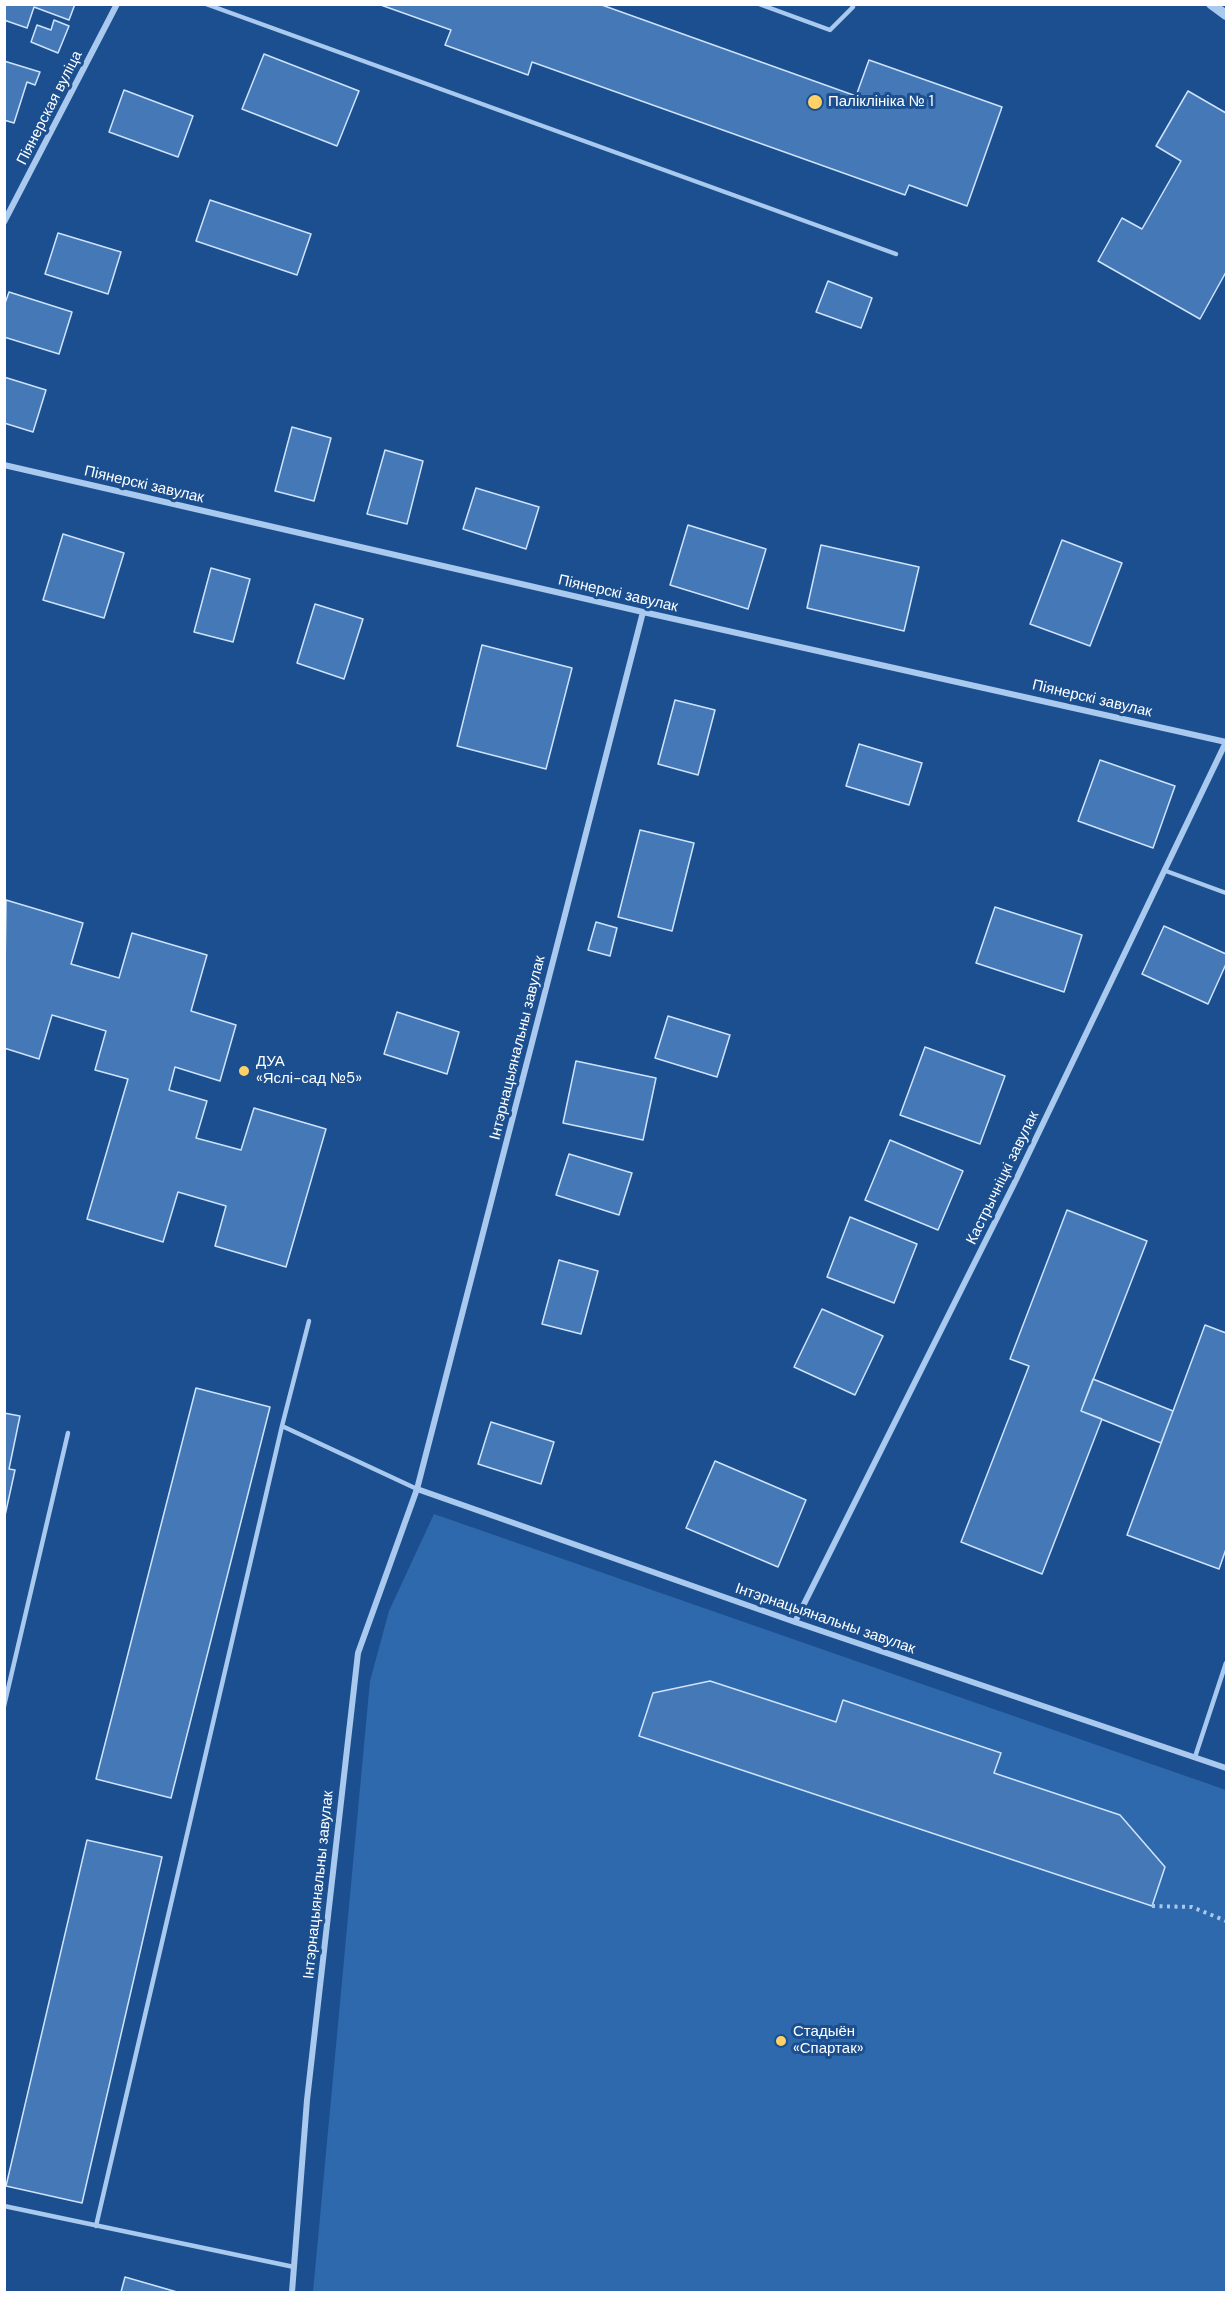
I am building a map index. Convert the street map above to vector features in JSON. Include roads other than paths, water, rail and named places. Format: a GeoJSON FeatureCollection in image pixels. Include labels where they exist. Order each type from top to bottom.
{"type":"FeatureCollection","features":[{"type":"Feature","properties":{"kind":"street","name":"Піянерская вуліца"},"geometry":{"type":"LineString","coordinates":[[4,222],[117,4]]}},
{"type":"Feature","properties":{"kind":"street"},"geometry":{"type":"LineString","coordinates":[[1211,4],[1227,15]]}},
{"type":"Feature","properties":{"kind":"street","name":"Піянерскі завулак"},"geometry":{"type":"LineString","coordinates":[[4,465],[643,612],[1226,742]]}},
{"type":"Feature","properties":{"kind":"street","name":"Інтэрнацыянальны завулак"},"geometry":{"type":"LineString","coordinates":[[292,2292],[307,2100],[358,1653],[417,1490],[643,612]]}},
{"type":"Feature","properties":{"kind":"street","name":"Кастрычніцкі завулак"},"geometry":{"type":"LineString","coordinates":[[795,1622],[1009,1195],[1226,742]]}},
{"type":"Feature","properties":{"kind":"street","name":"Інтэрнацыянальны завулак"},"geometry":{"type":"LineString","coordinates":[[417,1490],[795,1622],[1227,1768]]}},
{"type":"Feature","properties":{"kind":"lane"},"geometry":{"type":"LineString","coordinates":[[206,4],[896,254]]}},
{"type":"Feature","properties":{"kind":"lane"},"geometry":{"type":"LineString","coordinates":[[759,4],[830,30],[853,7],[852,4]]}},
{"type":"Feature","properties":{"kind":"lane"},"geometry":{"type":"LineString","coordinates":[[1166,871],[1227,893]]}},
{"type":"Feature","properties":{"kind":"lane"},"geometry":{"type":"LineString","coordinates":[[96,2226],[282,1426],[309,1321]]}},
{"type":"Feature","properties":{"kind":"lane"},"geometry":{"type":"LineString","coordinates":[[282,1426],[417,1490]]}},
{"type":"Feature","properties":{"kind":"lane"},"geometry":{"type":"LineString","coordinates":[[4,1706],[68,1433]]}},
{"type":"Feature","properties":{"kind":"lane"},"geometry":{"type":"LineString","coordinates":[[1195,1757],[1227,1662]]}},
{"type":"Feature","properties":{"kind":"lane"},"geometry":{"type":"LineString","coordinates":[[4,2206],[294,2267]]}},
{"type":"Feature","properties":{"kind":"place","name":"Паліклініка № 1"},"geometry":{"type":"Point","coordinates":[815,102]}},
{"type":"Feature","properties":{"kind":"place","name":"ДУА «Яслі-сад №5»"},"geometry":{"type":"Point","coordinates":[244,1071]}},
{"type":"Feature","properties":{"kind":"place","name":"Стадыён «Спартак»"},"geometry":{"type":"Point","coordinates":[781,2041]}}]}
